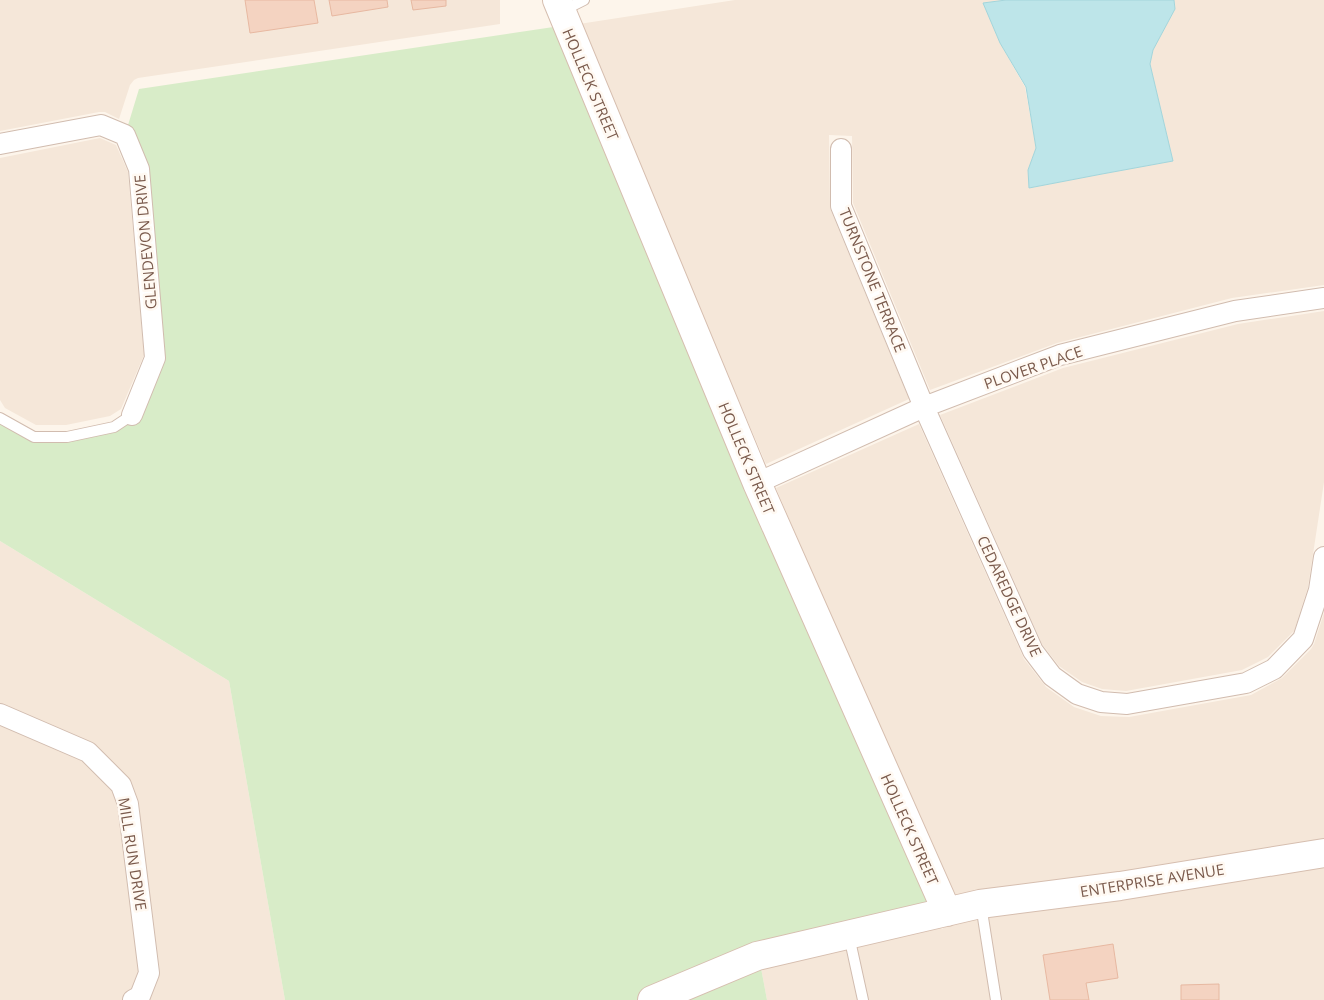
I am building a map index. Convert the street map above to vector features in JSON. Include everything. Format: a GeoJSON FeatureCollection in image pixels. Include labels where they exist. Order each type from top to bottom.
{"type":"FeatureCollection","features":[{"type":"Feature","properties":{"kind":"street","name":"HOLLECK STREET"},"geometry":{"type":"LineString","coordinates":[[567,4],[757,483],[946,912]]}},
{"type":"Feature","properties":{"kind":"street","name":"GLENDEVON DRIVE"},"geometry":{"type":"LineString","coordinates":[[0,144],[101,125],[125,135],[139,169],[155,358],[132,414]]}},
{"type":"Feature","properties":{"kind":"street","name":"TURNSTONE TERRACE"},"geometry":{"type":"LineString","coordinates":[[841,148],[841,206],[924,407]]}},
{"type":"Feature","properties":{"kind":"street","name":"PLOVER PLACE"},"geometry":{"type":"LineString","coordinates":[[757,483],[924,407],[1060,355],[1235,311],[1324,298]]}},
{"type":"Feature","properties":{"kind":"street","name":"CEDAREDGE DRIVE"},"geometry":{"type":"LineString","coordinates":[[924,407],[1033,651],[1052,676],[1077,694],[1101,702],[1127,704],[1246,683],[1274,669],[1303,639],[1322,591],[1324,557]]}},
{"type":"Feature","properties":{"kind":"street","name":"MILL RUN DRIVE"},"geometry":{"type":"LineString","coordinates":[[0,714],[88,752],[121,785],[128,804],[149,973],[140,996],[133,1000]]}},
{"type":"Feature","properties":{"kind":"street","name":"ENTERPRISE AVENUE"},"geometry":{"type":"LineString","coordinates":[[652,1000],[756,956],[980,904],[1120,886],[1324,853]]}},
{"type":"Feature","properties":{"kind":"lane"},"geometry":{"type":"LineString","coordinates":[[0,418],[34,436],[67,436],[114,427],[132,414]]}},
{"type":"Feature","properties":{"kind":"lane"},"geometry":{"type":"LineString","coordinates":[[980,904],[996,1000]]}},
{"type":"Feature","properties":{"kind":"lane"},"geometry":{"type":"LineString","coordinates":[[849,935],[863,1000]]}},
{"type":"Feature","properties":{"kind":"shaded area"},"geometry":{"type":"Polygon","coordinates":[[[0,0],[500,0],[500,24],[138,78],[130,85],[119,119],[105,112],[99,112],[0,131],[0,0]]]}},
{"type":"Feature","properties":{"kind":"shaded area"},"geometry":{"type":"Polygon","coordinates":[[[735,0],[1006,0],[983,3],[1000,43],[1025,87],[1036,148],[1028,170],[1030,188],[1173,161],[1150,64],[1153,50],[1175,9],[1174,0],[1324,0],[1324,285],[1232,298],[1057,343],[930,390],[853,203],[852,136],[829,135],[831,211],[909,399],[766,464],[633,155],[579,24],[735,0]]]}},
{"type":"Feature","properties":{"kind":"shaded area"},"geometry":{"type":"Polygon","coordinates":[[[100,138],[116,145],[128,172],[144,355],[121,409],[110,416],[66,425],[36,425],[5,408],[0,400],[0,158],[100,138]]]}},
{"type":"Feature","properties":{"kind":"shaded area"},"geometry":{"type":"Polygon","coordinates":[[[1324,311],[1324,482],[1308,587],[1294,631],[1268,657],[1242,670],[1126,691],[1102,689],[1082,682],[1059,666],[1042,644],[940,415],[1063,368],[1238,324],[1324,311]]]}},
{"type":"Feature","properties":{"kind":"shaded area"},"geometry":{"type":"Polygon","coordinates":[[[919,424],[1024,659],[1046,687],[1074,707],[1101,716],[1129,717],[1251,695],[1282,678],[1311,649],[1324,613],[1324,840],[1118,873],[952,896],[776,488],[919,424]]]}},
{"type":"Feature","properties":{"kind":"shaded area"},"geometry":{"type":"Polygon","coordinates":[[[0,541],[229,681],[285,1000],[0,1000],[0,541]]]}},
{"type":"Feature","properties":{"kind":"shaded area"},"geometry":{"type":"Polygon","coordinates":[[[1324,866],[1324,1000],[767,1000],[761,968],[940,927],[942,929],[950,924],[983,917],[1324,866]]]}},
{"type":"Feature","properties":{"kind":"green space"},"geometry":{"type":"Polygon","coordinates":[[[567,25],[947,912],[659,1000],[285,1000],[229,681],[0,541],[0,418],[34,437],[114,427],[132,414],[155,358],[125,135],[139,89],[567,25]]]}},
{"type":"Feature","properties":{"kind":"green space"},"geometry":{"type":"Polygon","coordinates":[[[761,968],[767,1000],[685,1000],[761,968]]]}},
{"type":"Feature","properties":{"kind":"water"},"geometry":{"type":"Polygon","coordinates":[[[1006,0],[1174,0],[1175,9],[1153,50],[1150,64],[1173,161],[1029,188],[1028,170],[1036,148],[1026,87],[1000,43],[983,3],[1006,0]]]}},
{"type":"Feature","properties":{"kind":"building"},"geometry":{"type":"Polygon","coordinates":[[[245,0],[314,0],[318,23],[250,33],[245,0]]]}},
{"type":"Feature","properties":{"kind":"building"},"geometry":{"type":"Polygon","coordinates":[[[329,0],[387,0],[388,7],[332,16],[329,0]]]}},
{"type":"Feature","properties":{"kind":"building"},"geometry":{"type":"Polygon","coordinates":[[[411,0],[446,0],[446,6],[413,10],[411,0]]]}},
{"type":"Feature","properties":{"kind":"building"},"geometry":{"type":"Polygon","coordinates":[[[1113,944],[1118,978],[1086,983],[1089,1000],[1050,1000],[1043,955],[1113,944]]]}},
{"type":"Feature","properties":{"kind":"building"},"geometry":{"type":"Polygon","coordinates":[[[1219,984],[1219,1000],[1181,1000],[1181,985],[1219,984]]]}}]}
